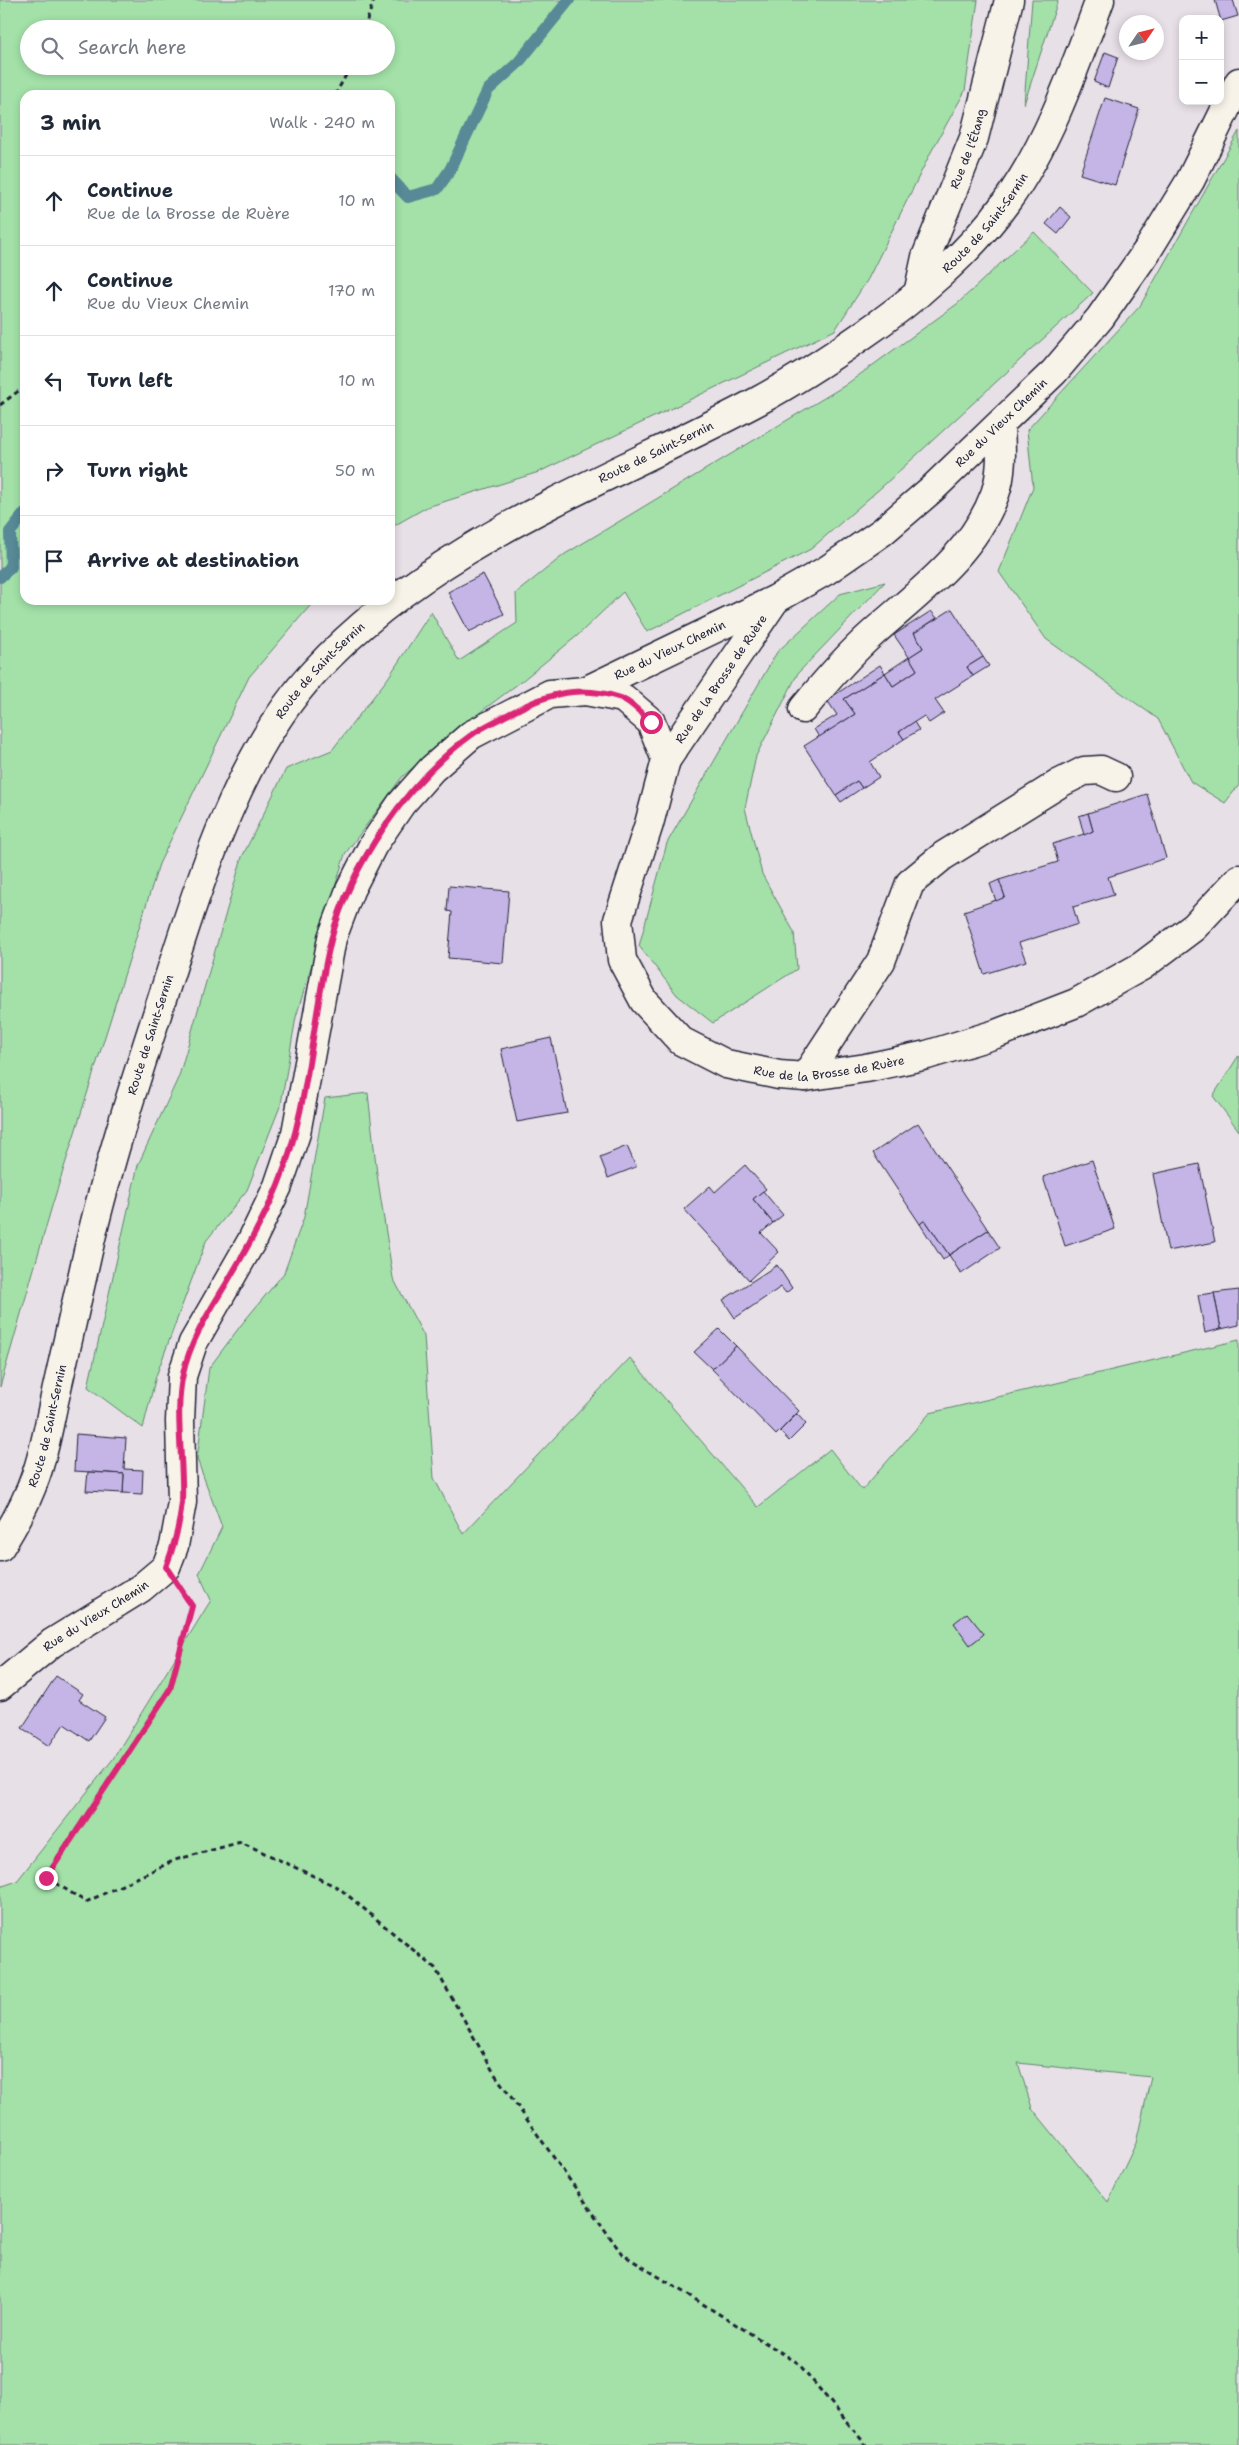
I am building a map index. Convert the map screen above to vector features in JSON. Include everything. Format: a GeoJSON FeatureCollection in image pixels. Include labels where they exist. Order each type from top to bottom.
{"type":"FeatureCollection","features":[{"type":"Feature","properties":{"kind":"street","name":"Rue de l'Étang"},"geometry":{"type":"LineString","coordinates":[[918,294],[926,257],[974,138],[1008,0]]}},
{"type":"Feature","properties":{"kind":"street","name":"Route de Saint-Sernin"},"geometry":{"type":"LineString","coordinates":[[395,597],[447,562],[518,522],[760,400],[823,362],[918,294],[960,254],[1007,201],[1046,134],[1073,72],[1100,0]]}},
{"type":"Feature","properties":{"kind":"street","name":"Rue du Vieux Chemin"},"geometry":{"type":"LineString","coordinates":[[0,1686],[52,1643],[141,1588],[166,1567],[174,1546],[182,1502],[180,1421],[182,1376],[193,1343],[251,1242],[278,1186],[293,1142],[332,938],[350,890],[373,845],[402,804],[432,769],[471,736],[550,694],[585,691],[776,598],[827,570],[882,532],[1000,426],[1054,372],[1100,318],[1147,251],[1190,181],[1239,82]]}},
{"type":"Feature","properties":{"kind":"street"},"geometry":{"type":"LineString","coordinates":[[803,709],[835,669],[872,634],[934,581],[976,534],[995,493],[1001,463],[1000,426]]}},
{"type":"Feature","properties":{"kind":"street","name":"Rue de la Brosse de Ruère"},"geometry":{"type":"LineString","coordinates":[[776,598],[666,760],[649,824],[618,920],[622,960],[644,1001],[681,1041],[726,1064],[779,1075],[805,1077],[866,1068],[928,1055],[996,1034],[1076,1003],[1142,966],[1194,927],[1239,879]]}},
{"type":"Feature","properties":{"kind":"street","name":"Route de Saint-Sernin"},"geometry":{"type":"LineString","coordinates":[[0,1547],[36,1476],[90,1243],[110,1168],[179,948],[221,829],[275,722],[312,674],[386,605]]}},
{"type":"Feature","properties":{"kind":"street","name":"Rue de la Brosse de Ruère"},"geometry":{"type":"LineString","coordinates":[[585,691],[623,698],[651,722],[666,760]]}},
{"type":"Feature","properties":{"kind":"street"},"geometry":{"type":"LineString","coordinates":[[805,1077],[881,961],[910,883],[943,856],[1060,783],[1084,771],[1101,770],[1116,777]]}},
{"type":"Feature","properties":{"kind":"path"},"geometry":{"type":"LineString","coordinates":[[367,20],[374,0]]}},
{"type":"Feature","properties":{"kind":"path"},"geometry":{"type":"LineString","coordinates":[[338,90],[346,75]]}},
{"type":"Feature","properties":{"kind":"path"},"geometry":{"type":"LineString","coordinates":[[0,405],[20,390]]}},
{"type":"Feature","properties":{"kind":"path"},"geometry":{"type":"LineString","coordinates":[[166,1567],[192,1606],[170,1689],[46,1878],[86,1902],[175,1860],[241,1842],[340,1888],[435,1968],[494,2073],[622,2254],[798,2363],[866,2445]]}},
{"type":"Feature","properties":{"kind":"green space"},"geometry":{"type":"Polygon","coordinates":[[[0,0],[978,0],[965,91],[931,152],[868,279],[835,330],[539,472],[427,507],[395,525],[395,90],[20,90],[20,605],[311,605],[249,677],[159,864],[52,1206],[0,1387],[0,0]]]}},
{"type":"Feature","properties":{"kind":"green space"},"geometry":{"type":"Polygon","coordinates":[[[1032,0],[1058,0],[1024,104],[1032,0]]]}},
{"type":"Feature","properties":{"kind":"green space"},"geometry":{"type":"Polygon","coordinates":[[[1239,131],[1239,785],[1225,803],[1191,782],[1158,719],[1046,639],[999,572],[1033,487],[1027,430],[1140,306],[1239,131]]]}},
{"type":"Feature","properties":{"kind":"green space"},"geometry":{"type":"Polygon","coordinates":[[[1034,232],[1093,293],[884,485],[811,549],[647,632],[623,592],[577,636],[458,729],[402,777],[345,854],[296,1017],[281,1104],[247,1190],[206,1241],[156,1376],[143,1428],[88,1387],[138,1165],[179,1076],[242,857],[286,769],[332,750],[388,678],[431,612],[459,661],[517,623],[516,593],[565,554],[844,386],[957,304],[1034,232]]]}},
{"type":"Feature","properties":{"kind":"green space"},"geometry":{"type":"Polygon","coordinates":[[[885,582],[798,673],[756,756],[745,808],[762,874],[794,932],[797,969],[713,1023],[677,995],[639,946],[667,843],[777,652],[840,594],[885,582]]]}},
{"type":"Feature","properties":{"kind":"green space"},"geometry":{"type":"Polygon","coordinates":[[[1239,1055],[1239,1131],[1213,1096],[1239,1055]]]}},
{"type":"Feature","properties":{"kind":"green space"},"geometry":{"type":"Polygon","coordinates":[[[368,1093],[377,1174],[393,1278],[424,1336],[434,1478],[463,1534],[630,1358],[758,1507],[830,1449],[862,1490],[930,1413],[1239,1340],[1239,2445],[0,2445],[0,1887],[17,1881],[113,1759],[211,1600],[199,1574],[222,1527],[197,1459],[209,1368],[241,1325],[284,1273],[304,1217],[325,1098],[368,1093]],[[1018,2063],[1032,2108],[1108,2202],[1136,2143],[1151,2077],[1018,2063]]]}},
{"type":"Feature","properties":{"kind":"building"},"geometry":{"type":"Polygon","coordinates":[[[1215,0],[1233,0],[1238,16],[1224,20],[1224,15],[1219,15],[1215,0]]]}},
{"type":"Feature","properties":{"kind":"building"},"geometry":{"type":"Polygon","coordinates":[[[1105,52],[1118,57],[1108,88],[1094,82],[1105,52]]]}},
{"type":"Feature","properties":{"kind":"building"},"geometry":{"type":"Polygon","coordinates":[[[1105,98],[1139,109],[1115,185],[1080,174],[1105,98]]]}},
{"type":"Feature","properties":{"kind":"building"},"geometry":{"type":"Polygon","coordinates":[[[1060,207],[1071,217],[1058,234],[1046,224],[1060,207]]]}},
{"type":"Feature","properties":{"kind":"building"},"geometry":{"type":"Polygon","coordinates":[[[483,574],[504,614],[469,632],[448,592],[483,574]]]}},
{"type":"Feature","properties":{"kind":"building"},"geometry":{"type":"Polygon","coordinates":[[[952,609],[983,657],[967,667],[973,676],[935,700],[944,713],[929,723],[924,716],[899,732],[904,739],[870,762],[879,777],[862,788],[857,781],[836,795],[804,746],[855,714],[844,699],[885,673],[893,686],[917,670],[909,657],[923,648],[914,633],[952,609]]]}},
{"type":"Feature","properties":{"kind":"building"},"geometry":{"type":"Polygon","coordinates":[[[931,611],[937,618],[914,633],[923,648],[909,657],[894,635],[931,611]]]}},
{"type":"Feature","properties":{"kind":"building"},"geometry":{"type":"Polygon","coordinates":[[[909,657],[917,670],[893,686],[885,673],[909,657]]]}},
{"type":"Feature","properties":{"kind":"building"},"geometry":{"type":"Polygon","coordinates":[[[983,657],[989,666],[973,676],[967,667],[983,657]]]}},
{"type":"Feature","properties":{"kind":"building"},"geometry":{"type":"Polygon","coordinates":[[[880,665],[885,673],[844,699],[855,714],[819,737],[814,729],[837,715],[827,700],[880,665]]]}},
{"type":"Feature","properties":{"kind":"building"},"geometry":{"type":"Polygon","coordinates":[[[914,722],[919,730],[904,739],[899,732],[914,722]]]}},
{"type":"Feature","properties":{"kind":"building"},"geometry":{"type":"Polygon","coordinates":[[[857,781],[862,788],[841,802],[836,795],[857,781]]]}},
{"type":"Feature","properties":{"kind":"building"},"geometry":{"type":"Polygon","coordinates":[[[1147,794],[1166,858],[1108,877],[1114,895],[1073,907],[1078,924],[1019,943],[1026,961],[984,974],[964,911],[1005,897],[999,880],[1058,862],[1053,844],[1093,831],[1088,813],[1147,794]]]}},
{"type":"Feature","properties":{"kind":"building"},"geometry":{"type":"Polygon","coordinates":[[[1088,813],[1093,831],[1084,835],[1079,816],[1088,813]]]}},
{"type":"Feature","properties":{"kind":"building"},"geometry":{"type":"Polygon","coordinates":[[[999,880],[1005,897],[996,901],[990,884],[999,880]]]}},
{"type":"Feature","properties":{"kind":"building"},"geometry":{"type":"Polygon","coordinates":[[[449,886],[509,891],[503,963],[448,958],[452,912],[447,911],[449,886]]]}},
{"type":"Feature","properties":{"kind":"building"},"geometry":{"type":"Polygon","coordinates":[[[551,1038],[567,1113],[517,1122],[501,1049],[551,1038]]]}},
{"type":"Feature","properties":{"kind":"building"},"geometry":{"type":"Polygon","coordinates":[[[918,1123],[988,1230],[949,1255],[925,1220],[920,1224],[873,1153],[918,1123]]]}},
{"type":"Feature","properties":{"kind":"building"},"geometry":{"type":"Polygon","coordinates":[[[627,1146],[636,1167],[608,1178],[600,1157],[627,1146]]]}},
{"type":"Feature","properties":{"kind":"building"},"geometry":{"type":"Polygon","coordinates":[[[1092,1160],[1115,1229],[1065,1246],[1043,1177],[1092,1160]]]}},
{"type":"Feature","properties":{"kind":"building"},"geometry":{"type":"Polygon","coordinates":[[[1199,1164],[1215,1242],[1168,1251],[1153,1174],[1199,1164]]]}},
{"type":"Feature","properties":{"kind":"building"},"geometry":{"type":"Polygon","coordinates":[[[745,1165],[766,1189],[753,1199],[773,1223],[761,1233],[779,1252],[749,1280],[684,1209],[710,1186],[715,1192],[745,1165]]]}},
{"type":"Feature","properties":{"kind":"building"},"geometry":{"type":"Polygon","coordinates":[[[763,1191],[783,1215],[773,1223],[753,1199],[763,1191]]]}},
{"type":"Feature","properties":{"kind":"building"},"geometry":{"type":"Polygon","coordinates":[[[925,1220],[949,1255],[943,1260],[920,1224],[925,1220]]]}},
{"type":"Feature","properties":{"kind":"building"},"geometry":{"type":"Polygon","coordinates":[[[988,1230],[1000,1248],[961,1274],[949,1255],[988,1230]]]}},
{"type":"Feature","properties":{"kind":"building"},"geometry":{"type":"Polygon","coordinates":[[[777,1265],[792,1288],[786,1293],[781,1287],[735,1318],[723,1300],[777,1265]]]}},
{"type":"Feature","properties":{"kind":"building"},"geometry":{"type":"Polygon","coordinates":[[[1239,1290],[1239,1325],[1221,1329],[1214,1293],[1239,1290]]]}},
{"type":"Feature","properties":{"kind":"building"},"geometry":{"type":"Polygon","coordinates":[[[1214,1293],[1221,1329],[1205,1333],[1198,1295],[1214,1293]]]}},
{"type":"Feature","properties":{"kind":"building"},"geometry":{"type":"Polygon","coordinates":[[[719,1329],[736,1346],[712,1369],[694,1352],[719,1329]]]}},
{"type":"Feature","properties":{"kind":"building"},"geometry":{"type":"Polygon","coordinates":[[[736,1346],[799,1411],[776,1435],[712,1369],[736,1346]]]}},
{"type":"Feature","properties":{"kind":"building"},"geometry":{"type":"Polygon","coordinates":[[[797,1414],[806,1424],[789,1441],[780,1431],[797,1414]]]}},
{"type":"Feature","properties":{"kind":"building"},"geometry":{"type":"Polygon","coordinates":[[[76,1434],[126,1438],[124,1469],[143,1470],[142,1494],[123,1493],[124,1474],[74,1471],[76,1434]]]}},
{"type":"Feature","properties":{"kind":"building"},"geometry":{"type":"Polygon","coordinates":[[[88,1472],[124,1474],[123,1493],[86,1491],[88,1472]]]}},
{"type":"Feature","properties":{"kind":"building"},"geometry":{"type":"Polygon","coordinates":[[[967,1613],[984,1634],[970,1645],[954,1623],[967,1613]]]}},
{"type":"Feature","properties":{"kind":"building"},"geometry":{"type":"Polygon","coordinates":[[[56,1676],[83,1694],[79,1700],[105,1717],[89,1741],[64,1724],[49,1746],[22,1728],[56,1676]]]}},
{"type":"Feature","properties":{"kind":"waterway"},"geometry":{"type":"LineString","coordinates":[[395,183],[408,197],[437,189],[450,170],[488,90],[518,63],[569,0]]}},
{"type":"Feature","properties":{"kind":"waterway"},"geometry":{"type":"LineString","coordinates":[[0,577],[11,567],[10,532],[20,519]]}},
{"type":"Feature","properties":{"kind":"route"},"geometry":{"type":"LineString","coordinates":[[46,1878],[170,1689],[192,1606],[166,1567],[174,1546],[182,1502],[180,1421],[182,1376],[193,1343],[251,1242],[278,1186],[296,1133],[332,938],[350,890],[373,845],[402,804],[432,769],[471,736],[550,694],[585,691],[623,698],[651,722]]}}]}
